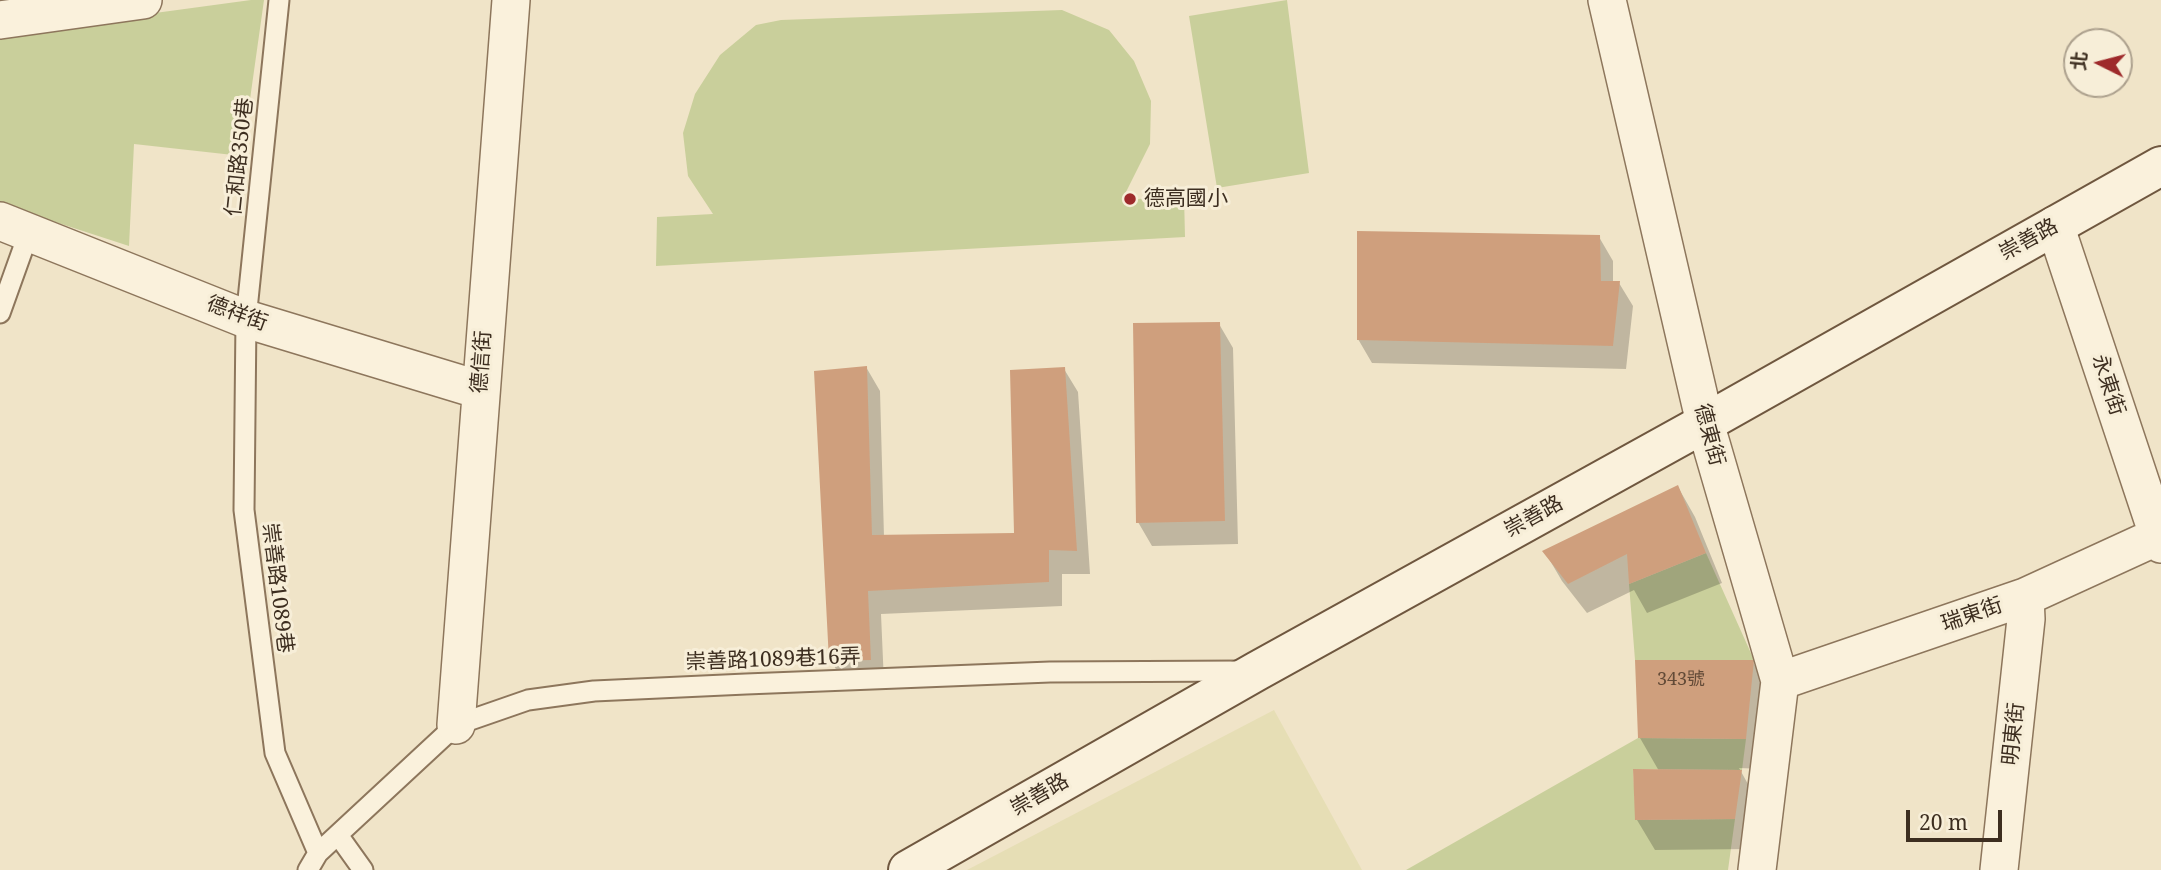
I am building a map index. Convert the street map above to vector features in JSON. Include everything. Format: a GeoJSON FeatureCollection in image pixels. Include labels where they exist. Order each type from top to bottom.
{"type":"FeatureCollection","features":[{"type":"Feature","properties":{"kind":"street"},"geometry":{"type":"LineString","coordinates":[[0,20],[143,0]]}},
{"type":"Feature","properties":{"kind":"street","name":"德信街"},"geometry":{"type":"LineString","coordinates":[[456,725],[511,0]]}},
{"type":"Feature","properties":{"kind":"street","name":"德東街"},"geometry":{"type":"LineString","coordinates":[[1607,0],[1705,423],[1780,681],[1757,870]]}},
{"type":"Feature","properties":{"kind":"street","name":"崇善路"},"geometry":{"type":"LineString","coordinates":[[908,870],[2161,166]]}},
{"type":"Feature","properties":{"kind":"street","name":"永東街"},"geometry":{"type":"LineString","coordinates":[[2055,225],[2160,540]]}},
{"type":"Feature","properties":{"kind":"street","name":"德祥街"},"geometry":{"type":"LineString","coordinates":[[14,227],[246,319],[480,390]]}},
{"type":"Feature","properties":{"kind":"street","name":"瑞東街"},"geometry":{"type":"LineString","coordinates":[[1780,681],[2025,597],[2160,540]]}},
{"type":"Feature","properties":{"kind":"street","name":"明東街"},"geometry":{"type":"LineString","coordinates":[[1999,870],[2026,619],[2025,597]]}},
{"type":"Feature","properties":{"kind":"lane","name":"仁和路350巷"},"geometry":{"type":"LineString","coordinates":[[246,319],[279,0]]}},
{"type":"Feature","properties":{"kind":"lane"},"geometry":{"type":"LineString","coordinates":[[0,313],[14,227]]}},
{"type":"Feature","properties":{"kind":"lane","name":"崇善路1089巷"},"geometry":{"type":"LineString","coordinates":[[246,319],[244,510],[275,753],[313,862],[338,835]]}},
{"type":"Feature","properties":{"kind":"lane","name":"崇善路1089巷16弄"},"geometry":{"type":"LineString","coordinates":[[338,835],[456,725],[528,701],[594,691],[1049,672],[1258,671]]}},
{"type":"Feature","properties":{"kind":"lane"},"geometry":{"type":"LineString","coordinates":[[338,835],[363,870]]}},
{"type":"Feature","properties":{"kind":"shaded area"},"geometry":{"type":"Polygon","coordinates":[[[1274,710],[1362,870],[967,870],[1274,710]]]}},
{"type":"Feature","properties":{"kind":"green space"},"geometry":{"type":"Polygon","coordinates":[[[264,0],[242,156],[134,144],[129,246],[0,204],[0,34],[264,0]]]}},
{"type":"Feature","properties":{"kind":"green space"},"geometry":{"type":"Polygon","coordinates":[[[1287,0],[1309,173],[1217,188],[1189,16],[1287,0]]]}},
{"type":"Feature","properties":{"kind":"green space"},"geometry":{"type":"Polygon","coordinates":[[[1062,10],[1109,30],[1134,61],[1151,101],[1150,144],[1122,200],[1184,196],[1185,237],[656,266],[657,217],[713,214],[688,176],[683,133],[695,94],[720,55],[756,25],[781,20],[1062,10]]]}},
{"type":"Feature","properties":{"kind":"green space"},"geometry":{"type":"Polygon","coordinates":[[[1706,553],[1754,660],[1635,660],[1629,584],[1706,553]]]}},
{"type":"Feature","properties":{"kind":"green space"},"geometry":{"type":"Polygon","coordinates":[[[1638,738],[1746,739],[1742,770],[1633,769],[1636,820],[1735,819],[1728,870],[1406,870],[1638,738]]]}},
{"type":"Feature","properties":{"kind":"building"},"geometry":{"type":"Polygon","coordinates":[[[1357,231],[1600,235],[1601,281],[1620,281],[1613,346],[1357,340],[1357,231]]]}},
{"type":"Feature","properties":{"kind":"building"},"geometry":{"type":"Polygon","coordinates":[[[1220,322],[1225,521],[1136,523],[1133,323],[1220,322]]]}},
{"type":"Feature","properties":{"kind":"building"},"geometry":{"type":"Polygon","coordinates":[[[867,366],[872,535],[1014,533],[1010,370],[1065,367],[1077,551],[1049,550],[1049,582],[868,591],[871,660],[829,661],[814,371],[867,366]]]}},
{"type":"Feature","properties":{"kind":"building"},"geometry":{"type":"Polygon","coordinates":[[[1678,485],[1706,553],[1629,584],[1627,554],[1568,584],[1542,551],[1678,485]]]}},
{"type":"Feature","properties":{"kind":"building"},"geometry":{"type":"Polygon","coordinates":[[[1635,660],[1754,660],[1746,739],[1638,738],[1635,660]]]}},
{"type":"Feature","properties":{"kind":"building"},"geometry":{"type":"Polygon","coordinates":[[[1633,769],[1742,770],[1735,819],[1635,820],[1633,769]]]}},
{"type":"Feature","properties":{"kind":"place","name":"德高國小"},"geometry":{"type":"Point","coordinates":[1130,199]}}]}
